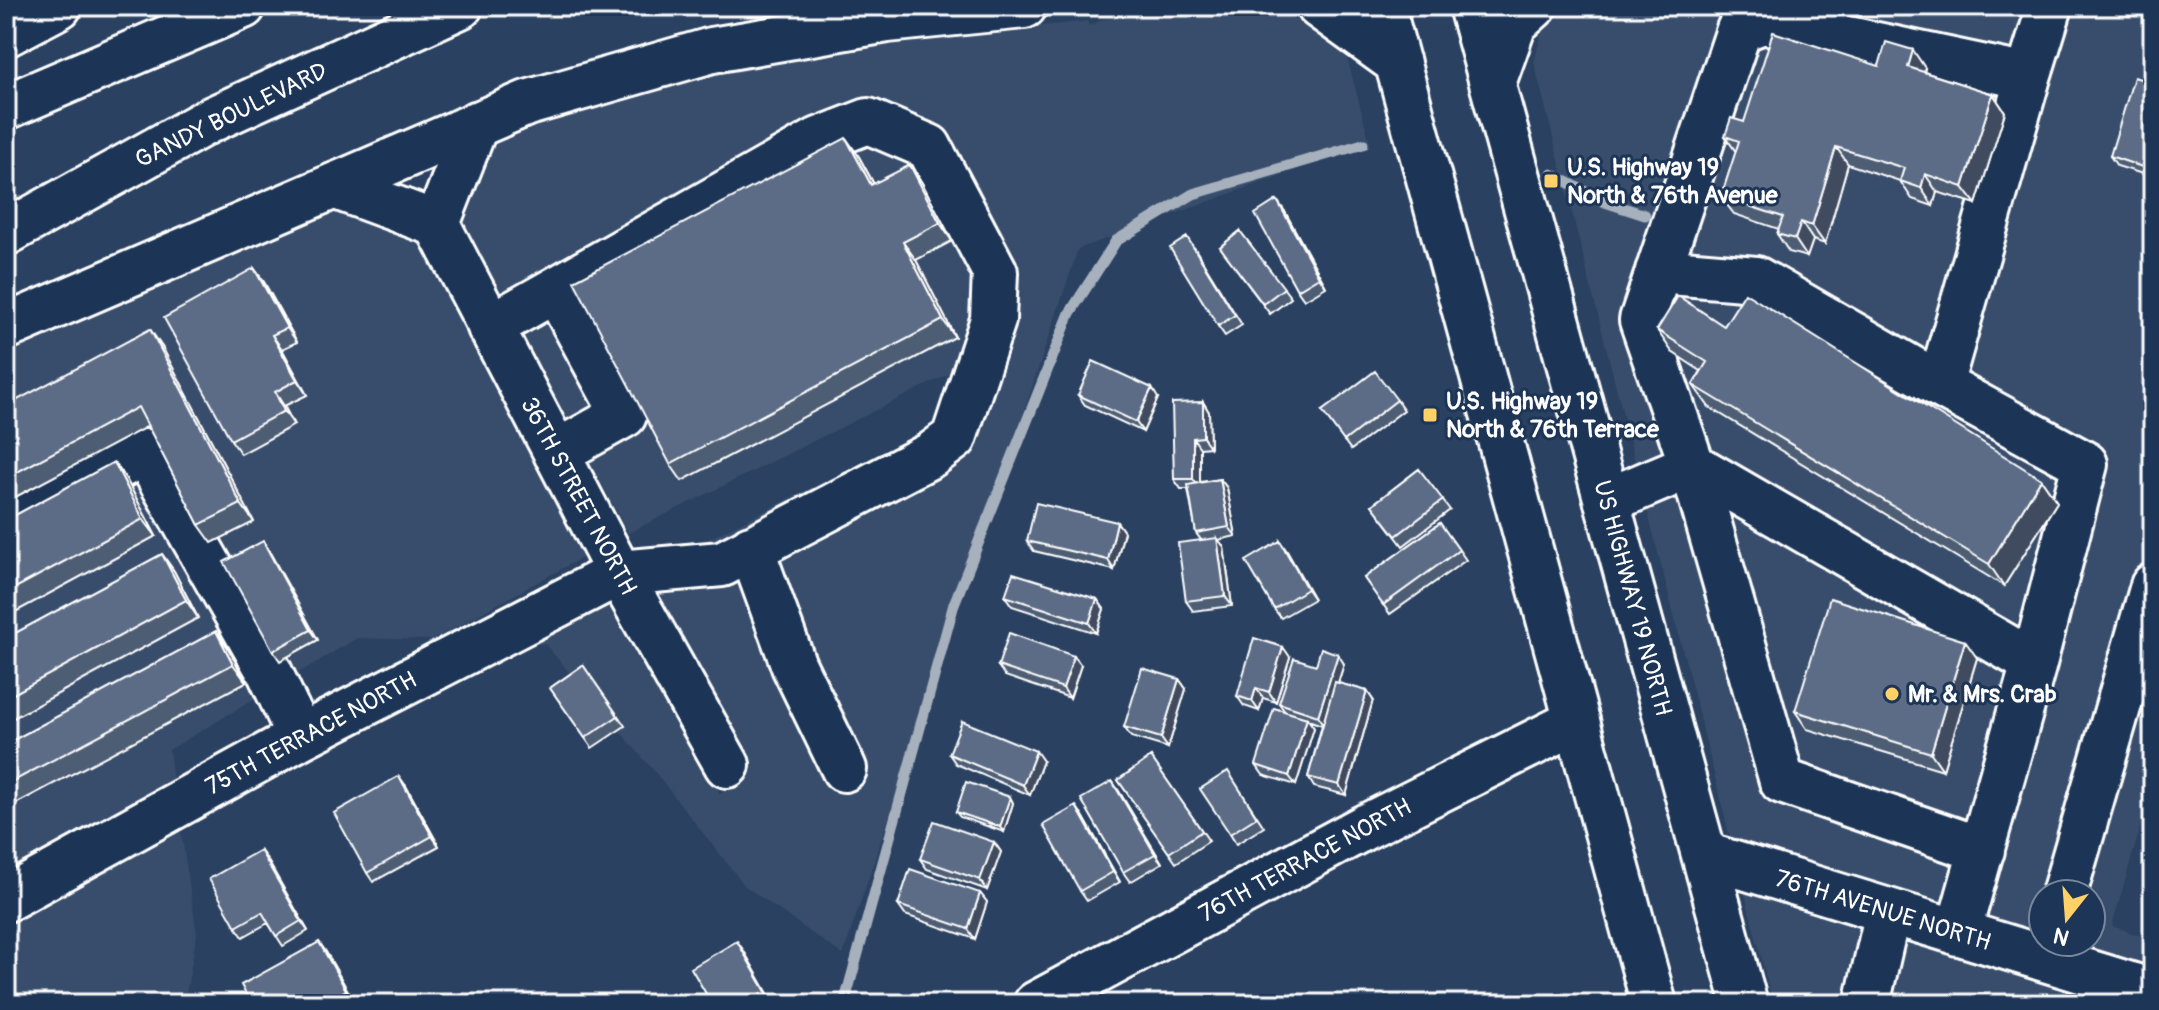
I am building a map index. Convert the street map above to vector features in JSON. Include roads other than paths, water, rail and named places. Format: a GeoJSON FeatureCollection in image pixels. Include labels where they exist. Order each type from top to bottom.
{"type":"FeatureCollection","features":[{"type":"Feature","properties":{"kind":"main road"},"geometry":{"type":"LineString","coordinates":[[6,34],[59,6]]}},
{"type":"Feature","properties":{"kind":"main road"},"geometry":{"type":"LineString","coordinates":[[6,107],[243,6]]}},
{"type":"Feature","properties":{"kind":"main road","name":"GANDY BOULEVARD"},"geometry":{"type":"LineString","coordinates":[[6,233],[208,121],[460,6]]}},
{"type":"Feature","properties":{"kind":"main road"},"geometry":{"type":"LineString","coordinates":[[6,327],[527,103],[712,50],[887,20],[1024,6]]}},
{"type":"Feature","properties":{"kind":"main road"},"geometry":{"type":"LineString","coordinates":[[1319,6],[1398,63]]}},
{"type":"Feature","properties":{"kind":"main road"},"geometry":{"type":"LineString","coordinates":[[1382,6],[1654,1004]]}},
{"type":"Feature","properties":{"kind":"main road","name":"US HIGHWAY 19 NORTH"},"geometry":{"type":"LineString","coordinates":[[1471,6],[1745,1004]]}},
{"type":"Feature","properties":{"kind":"main road"},"geometry":{"type":"LineString","coordinates":[[1493,83],[1514,24],[1534,6]]}},
{"type":"Feature","properties":{"kind":"main road"},"geometry":{"type":"LineString","coordinates":[[1940,385],[2050,6]]}},
{"type":"Feature","properties":{"kind":"main road"},"geometry":{"type":"LineString","coordinates":[[1982,850],[1782,781],[1692,465],[1642,320],[1739,30],[1763,21],[2028,77]]}},
{"type":"Feature","properties":{"kind":"main road"},"geometry":{"type":"LineString","coordinates":[[490,327],[819,140],[868,121],[929,147],[995,272],[993,320],[954,438],[931,455],[722,564],[619,573]]}},
{"type":"Feature","properties":{"kind":"main road"},"geometry":{"type":"LineString","coordinates":[[334,186],[437,224],[476,124]]}},
{"type":"Feature","properties":{"kind":"main road","name":"36TH STREET NORTH"},"geometry":{"type":"LineString","coordinates":[[437,224],[619,573],[727,765]]}},
{"type":"Feature","properties":{"kind":"main road"},"geometry":{"type":"LineString","coordinates":[[1658,271],[1756,279],[2085,464],[2034,663],[1958,933]]}},
{"type":"Feature","properties":{"kind":"main road"},"geometry":{"type":"LineString","coordinates":[[556,290],[624,415],[556,453]]}},
{"type":"Feature","properties":{"kind":"main road"},"geometry":{"type":"LineString","coordinates":[[6,528],[145,452],[244,627],[300,737]]}},
{"type":"Feature","properties":{"kind":"main road"},"geometry":{"type":"LineString","coordinates":[[1607,501],[1692,465]]}},
{"type":"Feature","properties":{"kind":"main road"},"geometry":{"type":"LineString","coordinates":[[1692,465],[2034,663]]}},
{"type":"Feature","properties":{"kind":"main road"},"geometry":{"type":"LineString","coordinates":[[751,548],[794,666],[844,769]]}},
{"type":"Feature","properties":{"kind":"main road","name":"75TH TERRACE NORTH"},"geometry":{"type":"LineString","coordinates":[[6,899],[300,737],[619,573]]}},
{"type":"Feature","properties":{"kind":"main road"},"geometry":{"type":"LineString","coordinates":[[2069,878],[2153,586]]}},
{"type":"Feature","properties":{"kind":"main road"},"geometry":{"type":"LineString","coordinates":[[202,649],[244,627]]}},
{"type":"Feature","properties":{"kind":"main road","name":"76TH TERRACE NORTH"},"geometry":{"type":"LineString","coordinates":[[1036,1004],[1365,827],[1577,721]]}},
{"type":"Feature","properties":{"kind":"main road","name":"76TH AVENUE NORTH"},"geometry":{"type":"LineString","coordinates":[[1705,855],[1958,933],[2027,946]]}},
{"type":"Feature","properties":{"kind":"main road"},"geometry":{"type":"LineString","coordinates":[[1867,1004],[1888,912]]}},
{"type":"Feature","properties":{"kind":"main road","name":"76TH AVENUE NORTH"},"geometry":{"type":"LineString","coordinates":[[2063,958],[2128,992]]}},
{"type":"Feature","properties":{"kind":"waterway"},"geometry":{"type":"LineString","coordinates":[[844,1004],[954,604],[1070,313],[1116,241],[1193,194],[1363,144]]}},
{"type":"Feature","properties":{"kind":"waterway"},"geometry":{"type":"LineString","coordinates":[[1552,174],[1605,202],[1645,215]]}},
{"type":"Feature","properties":{"kind":"place","name":"U.S. Highway 19 North & 76th Avenue"},"geometry":{"type":"Point","coordinates":[1551,181]}},
{"type":"Feature","properties":{"kind":"place","name":"U.S. Highway 19 North & 76th Terrace"},"geometry":{"type":"Point","coordinates":[1430,415]}},
{"type":"Feature","properties":{"kind":"place","name":"Mr. & Mrs. Crab"},"geometry":{"type":"Point","coordinates":[1892,694]}}]}
